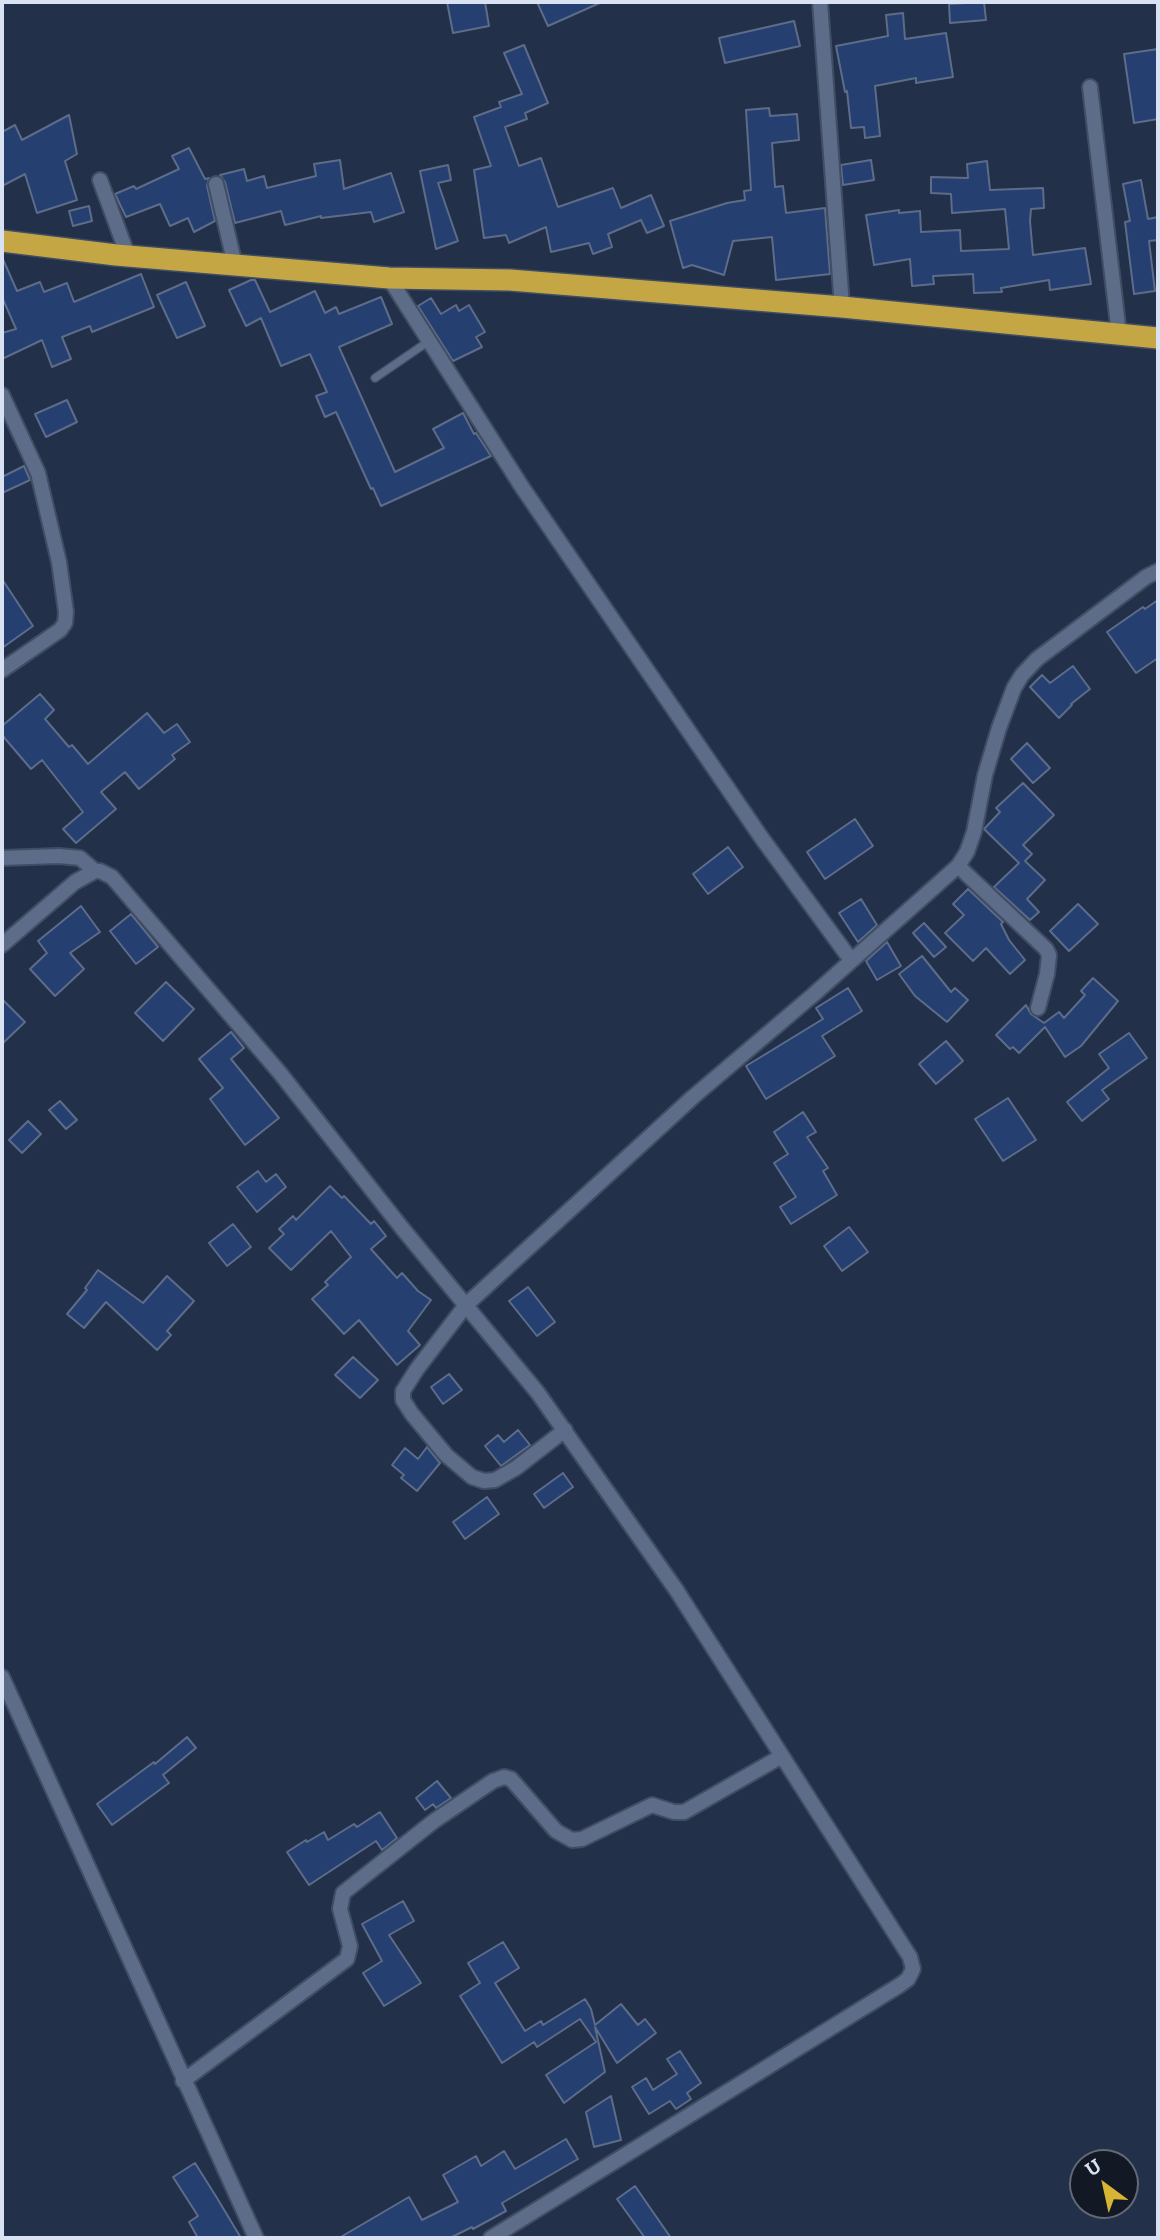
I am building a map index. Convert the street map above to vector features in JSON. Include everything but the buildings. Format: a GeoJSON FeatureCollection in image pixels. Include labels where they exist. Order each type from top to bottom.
{"type":"FeatureCollection","features":[{"type":"Feature","properties":{"kind":"highway"},"geometry":{"type":"LineString","coordinates":[[2,241],[128,256],[388,278],[510,280],[842,307],[1158,338]]}},
{"type":"Feature","properties":{"kind":"street"},"geometry":{"type":"LineString","coordinates":[[820,2],[842,307]]}},
{"type":"Feature","properties":{"kind":"street"},"geometry":{"type":"LineString","coordinates":[[1090,87],[1119,334]]}},
{"type":"Feature","properties":{"kind":"street"},"geometry":{"type":"LineString","coordinates":[[100,180],[128,256]]}},
{"type":"Feature","properties":{"kind":"street"},"geometry":{"type":"LineString","coordinates":[[216,184],[235,265]]}},
{"type":"Feature","properties":{"kind":"street"},"geometry":{"type":"LineString","coordinates":[[388,278],[522,487],[761,837],[851,960]]}},
{"type":"Feature","properties":{"kind":"street"},"geometry":{"type":"LineString","coordinates":[[2,395],[38,473],[59,562],[66,612],[65,623],[60,630],[2,670]]}},
{"type":"Feature","properties":{"kind":"street"},"geometry":{"type":"LineString","coordinates":[[565,1430],[516,1468],[495,1480],[484,1480],[472,1476],[446,1455],[412,1414],[403,1399],[403,1391],[417,1368],[466,1305],[693,1097],[958,866],[967,852],[974,832],[985,775],[999,729],[1014,688],[1022,675],[1037,659],[1146,577],[1158,571]]}},
{"type":"Feature","properties":{"kind":"street"},"geometry":{"type":"LineString","coordinates":[[2,858],[80,858],[95,871],[111,877],[280,1073],[565,1430],[677,1591],[910,1957],[913,1969],[908,1979],[491,2238]]}},
{"type":"Feature","properties":{"kind":"street"},"geometry":{"type":"LineString","coordinates":[[958,866],[1046,949],[1049,955],[1047,974],[1038,1008]]}},
{"type":"Feature","properties":{"kind":"street"},"geometry":{"type":"LineString","coordinates":[[2,945],[75,882],[95,871]]}},
{"type":"Feature","properties":{"kind":"street"},"geometry":{"type":"LineString","coordinates":[[2,1677],[256,2238]]}},
{"type":"Feature","properties":{"kind":"street"},"geometry":{"type":"LineString","coordinates":[[183,2081],[347,1959],[350,1946],[340,1909],[343,1893],[434,1821],[493,1781],[504,1777],[511,1779],[556,1831],[572,1840],[582,1839],[652,1804],[674,1812],[684,1812],[782,1756]]}},
{"type":"Feature","properties":{"kind":"lane"},"geometry":{"type":"LineString","coordinates":[[375,378],[429,341]]}}]}
